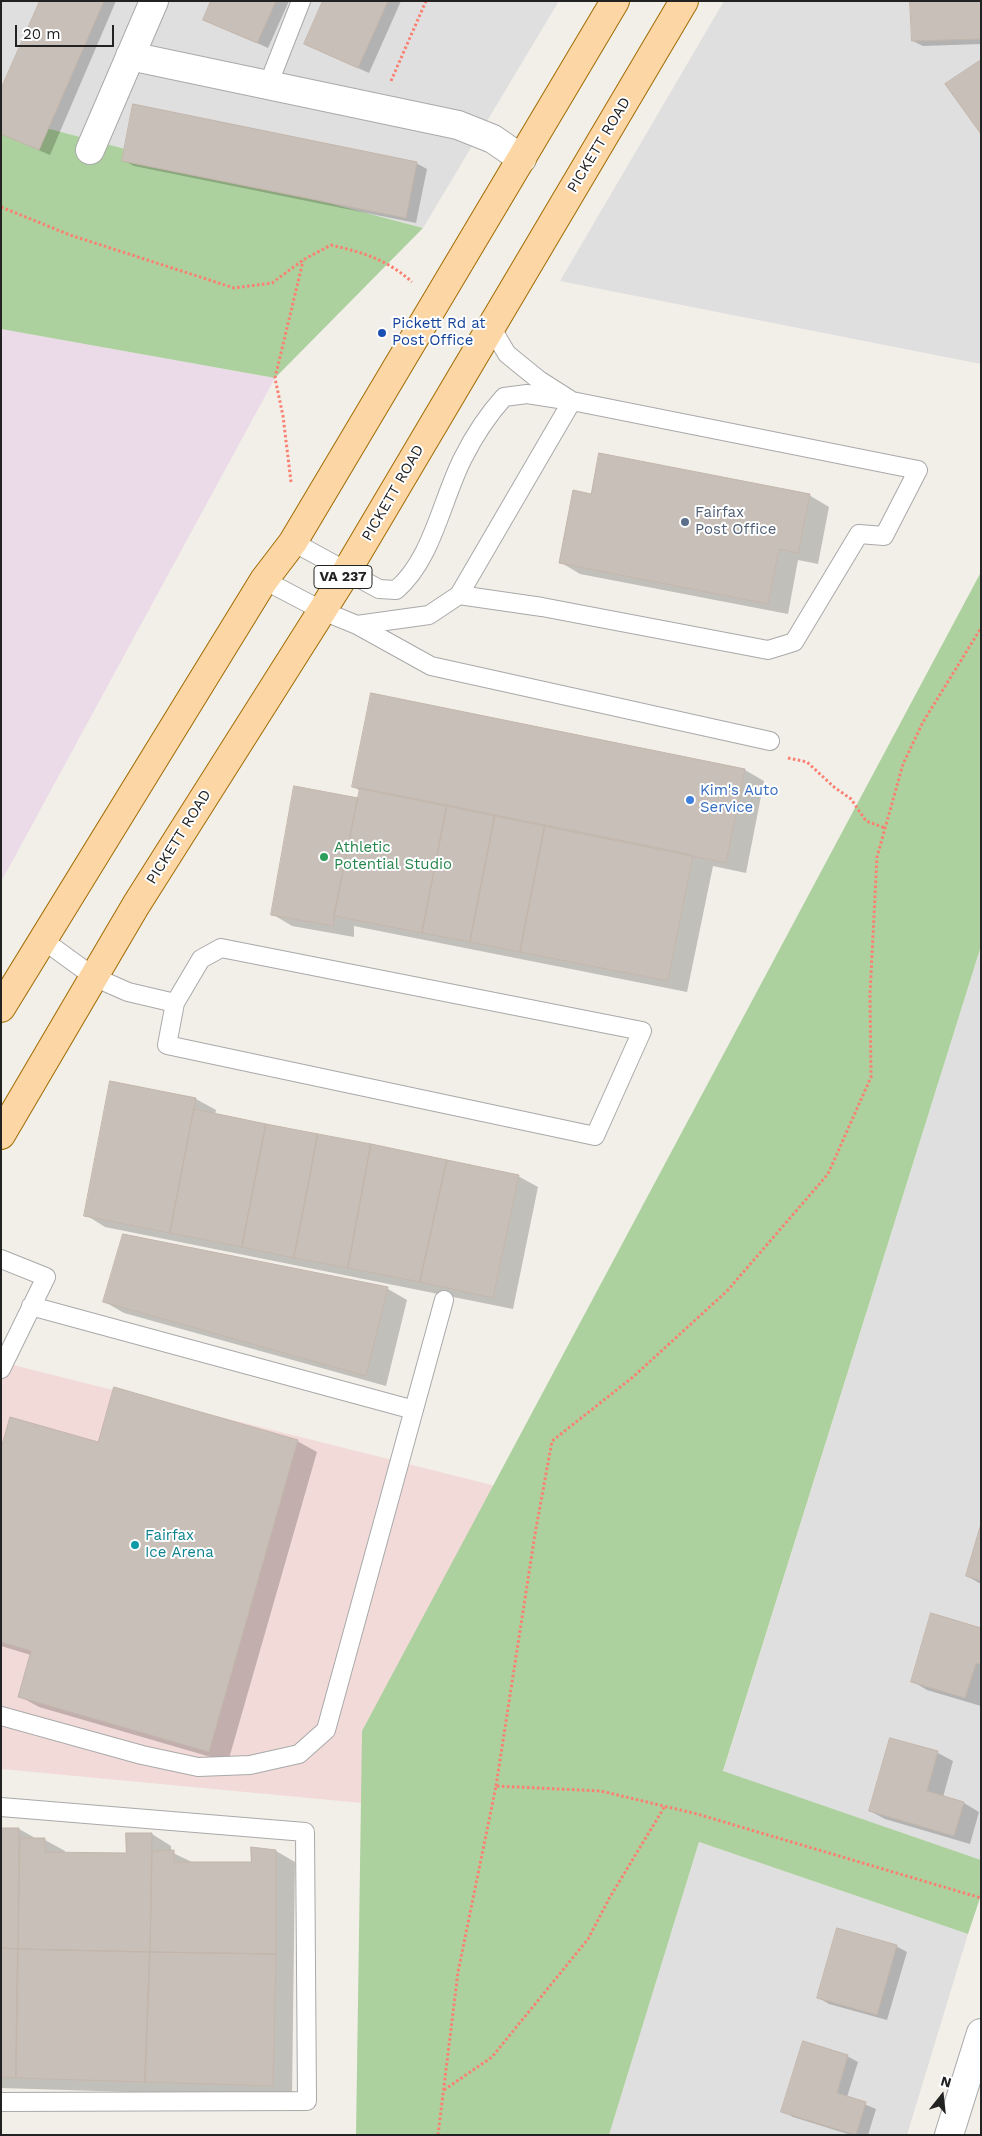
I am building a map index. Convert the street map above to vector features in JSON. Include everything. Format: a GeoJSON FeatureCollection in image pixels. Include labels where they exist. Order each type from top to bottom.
{"type":"FeatureCollection","features":[{"type":"Feature","properties":{"kind":"main road"},"geometry":{"type":"LineString","coordinates":[[1,1008],[264,580],[293,542],[615,1]]}},
{"type":"Feature","properties":{"kind":"main road","name":"PICKETT ROAD"},"geometry":{"type":"LineString","coordinates":[[1,1135],[136,905],[323,611],[684,1]]}},
{"type":"Feature","properties":{"kind":"street"},"geometry":{"type":"LineString","coordinates":[[90,150],[154,1]]}},
{"type":"Feature","properties":{"kind":"street"},"geometry":{"type":"LineString","coordinates":[[130,56],[458,125],[493,139],[522,158]]}},
{"type":"Feature","properties":{"kind":"street"},"geometry":{"type":"LineString","coordinates":[[949,2135],[981,2033]]}},
{"type":"Feature","properties":{"kind":"lane"},"geometry":{"type":"LineString","coordinates":[[268,85],[301,1]]}},
{"type":"Feature","properties":{"kind":"lane"},"geometry":{"type":"LineString","coordinates":[[491,327],[507,354],[539,380],[572,401]]}},
{"type":"Feature","properties":{"kind":"lane"},"geometry":{"type":"LineString","coordinates":[[293,542],[379,590],[396,590],[407,581],[421,559],[463,458],[484,420],[504,397],[527,394],[572,401],[918,470],[884,536],[859,534],[794,642],[768,650],[542,606],[459,595]]}},
{"type":"Feature","properties":{"kind":"lane"},"geometry":{"type":"LineString","coordinates":[[356,624],[429,615],[459,595],[572,401]]}},
{"type":"Feature","properties":{"kind":"lane"},"geometry":{"type":"LineString","coordinates":[[264,580],[323,611],[356,624],[431,666],[770,741]]}},
{"type":"Feature","properties":{"kind":"lane"},"geometry":{"type":"LineString","coordinates":[[43,940],[94,977],[128,992],[175,1003]]}},
{"type":"Feature","properties":{"kind":"lane"},"geometry":{"type":"LineString","coordinates":[[221,948],[642,1032],[595,1136],[167,1045],[175,1003],[201,959],[221,948]]}},
{"type":"Feature","properties":{"kind":"lane"},"geometry":{"type":"LineString","coordinates":[[1,1259],[46,1277],[1,1369]]}},
{"type":"Feature","properties":{"kind":"lane"},"geometry":{"type":"LineString","coordinates":[[1,1716],[142,1755],[198,1766],[250,1765],[299,1754],[326,1730],[444,1300]]}},
{"type":"Feature","properties":{"kind":"lane"},"geometry":{"type":"LineString","coordinates":[[31,1306],[414,1410]]}},
{"type":"Feature","properties":{"kind":"lane"},"geometry":{"type":"LineString","coordinates":[[1,1807],[305,1832],[307,2101],[1,2102]]}},
{"type":"Feature","properties":{"kind":"path"},"geometry":{"type":"LineString","coordinates":[[379,108],[426,1]]}},
{"type":"Feature","properties":{"kind":"path"},"geometry":{"type":"LineString","coordinates":[[1,207],[70,235],[234,288],[272,283],[303,260],[331,245],[366,253],[395,267],[413,282]]}},
{"type":"Feature","properties":{"kind":"path"},"geometry":{"type":"LineString","coordinates":[[292,487],[283,416],[275,378],[303,260]]}},
{"type":"Feature","properties":{"kind":"path"},"geometry":{"type":"LineString","coordinates":[[438,2135],[458,1972],[496,1786],[535,1534],[552,1441],[633,1377],[727,1291],[828,1174],[871,1077],[870,994],[877,857],[885,828],[903,764],[924,722],[981,628]]}},
{"type":"Feature","properties":{"kind":"path"},"geometry":{"type":"LineString","coordinates":[[770,741],[776,755],[807,762],[834,787],[851,799],[866,821],[885,828]]}},
{"type":"Feature","properties":{"kind":"path"},"geometry":{"type":"LineString","coordinates":[[496,1786],[601,1791],[697,1814],[981,1898]]}},
{"type":"Feature","properties":{"kind":"path"},"geometry":{"type":"LineString","coordinates":[[443,2091],[492,2057],[588,1939],[610,1897],[665,1806]]}},
{"type":"Feature","properties":{"kind":"shaded area"},"geometry":{"type":"Polygon","coordinates":[[[2,1],[559,1],[423,228],[1,116],[2,1]]]}},
{"type":"Feature","properties":{"kind":"shaded area"},"geometry":{"type":"Polygon","coordinates":[[[724,1],[981,1],[981,364],[560,281],[724,1]]]}},
{"type":"Feature","properties":{"kind":"shaded area"},"geometry":{"type":"Polygon","coordinates":[[[1,329],[275,378],[1,882],[1,329]]]}},
{"type":"Feature","properties":{"kind":"shaded area"},"geometry":{"type":"Polygon","coordinates":[[[981,946],[981,1860],[723,1772],[981,946]]]}},
{"type":"Feature","properties":{"kind":"shaded area"},"geometry":{"type":"Polygon","coordinates":[[[1,1362],[496,1486],[362,1803],[1,1769],[1,1362]]]}},
{"type":"Feature","properties":{"kind":"shaded area"},"geometry":{"type":"Polygon","coordinates":[[[699,1842],[968,1934],[907,2135],[609,2135],[699,1842]]]}},
{"type":"Feature","properties":{"kind":"green space"},"geometry":{"type":"Polygon","coordinates":[[[1,116],[423,228],[275,378],[1,329],[1,116]]]}},
{"type":"Feature","properties":{"kind":"green space"},"geometry":{"type":"Polygon","coordinates":[[[981,572],[981,946],[723,1771],[981,1860],[981,1895],[968,1934],[699,1842],[609,2135],[356,2135],[362,1731],[981,572]]]}},
{"type":"Feature","properties":{"kind":"building"},"geometry":{"type":"Polygon","coordinates":[[[40,1],[104,1],[39,150],[1,134],[1,89],[40,1]]]}},
{"type":"Feature","properties":{"kind":"building"},"geometry":{"type":"Polygon","coordinates":[[[211,1],[276,1],[257,43],[203,20],[211,1]]]}},
{"type":"Feature","properties":{"kind":"building"},"geometry":{"type":"Polygon","coordinates":[[[323,1],[388,1],[358,68],[304,44],[323,1]]]}},
{"type":"Feature","properties":{"kind":"building"},"geometry":{"type":"Polygon","coordinates":[[[910,1],[981,1],[981,39],[912,41],[910,1]]]}},
{"type":"Feature","properties":{"kind":"building"},"geometry":{"type":"Polygon","coordinates":[[[981,60],[981,134],[945,84],[981,60]]]}},
{"type":"Feature","properties":{"kind":"building"},"geometry":{"type":"Polygon","coordinates":[[[133,104],[417,162],[406,218],[122,161],[133,104]]]}},
{"type":"Feature","properties":{"kind":"building","name":"Fairfax Post Office"},"geometry":{"type":"Polygon","coordinates":[[[599,453],[810,494],[798,553],[779,549],[768,604],[559,563],[573,490],[591,494],[599,453]]]}},
{"type":"Feature","properties":{"kind":"building"},"geometry":{"type":"Polygon","coordinates":[[[371,693],[745,769],[726,863],[352,787],[371,693]]]}},
{"type":"Feature","properties":{"kind":"building"},"geometry":{"type":"Polygon","coordinates":[[[294,786],[358,798],[334,916],[334,926],[271,915],[294,786]]]}},
{"type":"Feature","properties":{"kind":"building"},"geometry":{"type":"Polygon","coordinates":[[[360,788],[447,805],[422,933],[334,916],[360,788]]]}},
{"type":"Feature","properties":{"kind":"building"},"geometry":{"type":"Polygon","coordinates":[[[447,805],[495,815],[470,942],[422,933],[447,805]]]}},
{"type":"Feature","properties":{"kind":"building"},"geometry":{"type":"Polygon","coordinates":[[[495,815],[545,825],[520,952],[470,942],[495,815]]]}},
{"type":"Feature","properties":{"kind":"building"},"geometry":{"type":"Polygon","coordinates":[[[545,825],[693,855],[668,981],[520,952],[545,825]]]}},
{"type":"Feature","properties":{"kind":"building"},"geometry":{"type":"Polygon","coordinates":[[[110,1081],[196,1098],[170,1233],[84,1216],[110,1081]]]}},
{"type":"Feature","properties":{"kind":"building"},"geometry":{"type":"Polygon","coordinates":[[[194,1109],[266,1124],[242,1247],[170,1233],[194,1109]]]}},
{"type":"Feature","properties":{"kind":"building"},"geometry":{"type":"Polygon","coordinates":[[[266,1124],[318,1134],[294,1258],[242,1247],[266,1124]]]}},
{"type":"Feature","properties":{"kind":"building"},"geometry":{"type":"Polygon","coordinates":[[[318,1134],[371,1144],[348,1268],[294,1258],[318,1134]]]}},
{"type":"Feature","properties":{"kind":"building"},"geometry":{"type":"Polygon","coordinates":[[[371,1144],[447,1160],[420,1282],[348,1268],[371,1144]]]}},
{"type":"Feature","properties":{"kind":"building"},"geometry":{"type":"Polygon","coordinates":[[[447,1160],[519,1175],[493,1298],[420,1282],[447,1160]]]}},
{"type":"Feature","properties":{"kind":"building"},"geometry":{"type":"Polygon","coordinates":[[[123,1234],[388,1287],[366,1376],[103,1302],[123,1234]]]}},
{"type":"Feature","properties":{"kind":"building","name":"Fairfax Ice Arena"},"geometry":{"type":"Polygon","coordinates":[[[114,1387],[298,1440],[209,1752],[18,1697],[31,1651],[1,1642],[1,1448],[10,1417],[98,1442],[114,1387]]]}},
{"type":"Feature","properties":{"kind":"building"},"geometry":{"type":"Polygon","coordinates":[[[981,1524],[981,1581],[966,1576],[981,1524]]]}},
{"type":"Feature","properties":{"kind":"building"},"geometry":{"type":"Polygon","coordinates":[[[931,1613],[981,1628],[981,1665],[976,1663],[965,1698],[911,1682],[931,1613]]]}},
{"type":"Feature","properties":{"kind":"building"},"geometry":{"type":"Polygon","coordinates":[[[890,1738],[938,1751],[927,1791],[964,1802],[954,1836],[869,1811],[890,1738]]]}},
{"type":"Feature","properties":{"kind":"building"},"geometry":{"type":"Polygon","coordinates":[[[1,1828],[19,1828],[18,1949],[1,1948],[1,1828]]]}},
{"type":"Feature","properties":{"kind":"building"},"geometry":{"type":"Polygon","coordinates":[[[126,1833],[152,1833],[150,1952],[18,1949],[20,1838],[45,1838],[45,1852],[126,1853],[126,1833]]]}},
{"type":"Feature","properties":{"kind":"building"},"geometry":{"type":"Polygon","coordinates":[[[251,1847],[276,1850],[276,1954],[150,1952],[152,1851],[174,1850],[174,1862],[251,1862],[251,1847]]]}},
{"type":"Feature","properties":{"kind":"building"},"geometry":{"type":"Polygon","coordinates":[[[837,1928],[897,1945],[877,2015],[817,1998],[837,1928]]]}},
{"type":"Feature","properties":{"kind":"building"},"geometry":{"type":"Polygon","coordinates":[[[1,1948],[18,1949],[16,2078],[1,2077],[1,1948]]]}},
{"type":"Feature","properties":{"kind":"building"},"geometry":{"type":"Polygon","coordinates":[[[18,1949],[150,1952],[145,2082],[16,2078],[18,1949]]]}},
{"type":"Feature","properties":{"kind":"building"},"geometry":{"type":"Polygon","coordinates":[[[150,1952],[276,1954],[273,2086],[145,2082],[150,1952]]]}},
{"type":"Feature","properties":{"kind":"building"},"geometry":{"type":"Polygon","coordinates":[[[803,2041],[848,2055],[837,2093],[866,2102],[856,2135],[781,2112],[803,2041]]]}},
{"type":"Feature","properties":{"kind":"place","name":"Pickett Rd at Post Office"},"geometry":{"type":"Point","coordinates":[382,333]}},
{"type":"Feature","properties":{"kind":"place","name":"Fairfax Post Office"},"geometry":{"type":"Point","coordinates":[685,522]}},
{"type":"Feature","properties":{"kind":"place","name":"Kim's Auto Service"},"geometry":{"type":"Point","coordinates":[690,800]}},
{"type":"Feature","properties":{"kind":"place","name":"Athletic Potential Studio"},"geometry":{"type":"Point","coordinates":[324,857]}},
{"type":"Feature","properties":{"kind":"place","name":"Fairfax Ice Arena"},"geometry":{"type":"Point","coordinates":[135,1545]}}]}
